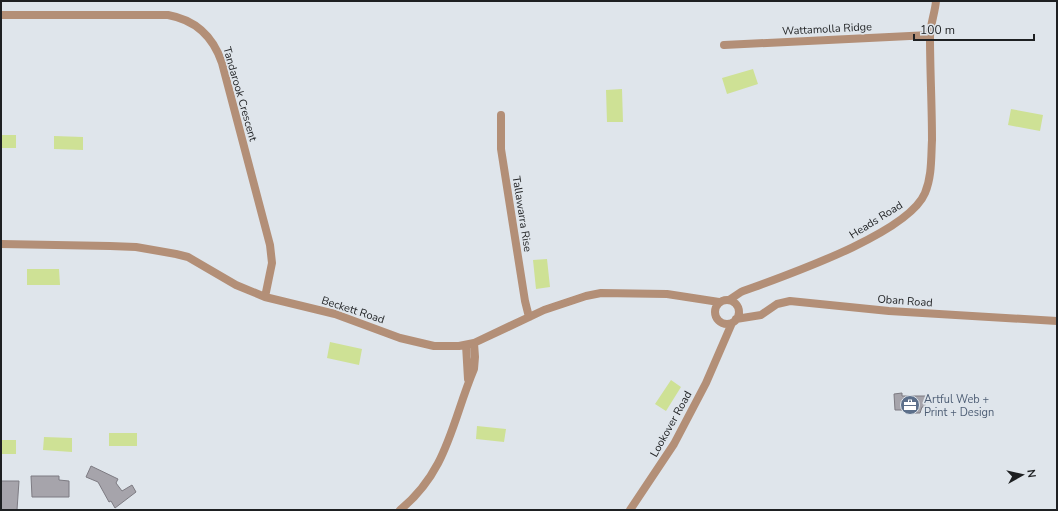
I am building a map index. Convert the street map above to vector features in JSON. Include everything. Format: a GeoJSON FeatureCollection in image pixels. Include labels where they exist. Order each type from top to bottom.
{"type":"FeatureCollection","features":[{"type":"Feature","properties":{"kind":"street","name":"Heads Road"},"geometry":{"type":"LineString","coordinates":[[729,300],[742,292],[867,241],[905,216],[920,202],[931,170],[932,99],[930,35],[936,1]]}},
{"type":"Feature","properties":{"kind":"street","name":"Tandarook Crescent"},"geometry":{"type":"LineString","coordinates":[[1,15],[168,15],[192,22],[208,35],[217,49],[222,63],[271,252],[271,268],[264,297]]}},
{"type":"Feature","properties":{"kind":"street","name":"Wattamolla Ridge"},"geometry":{"type":"LineString","coordinates":[[724,45],[930,35]]}},
{"type":"Feature","properties":{"kind":"street","name":"Tallawarra Rise"},"geometry":{"type":"LineString","coordinates":[[501,114],[500,149],[525,301],[529,317]]}},
{"type":"Feature","properties":{"kind":"street","name":"Beckett Road"},"geometry":{"type":"LineString","coordinates":[[1,244],[110,246],[164,251],[188,257],[236,284],[264,297],[335,314],[425,345],[444,347],[470,344],[529,317],[586,296],[601,293],[667,294],[698,300],[719,302]]}},
{"type":"Feature","properties":{"kind":"street"},"geometry":{"type":"LineString","coordinates":[[736,315],[729,300],[719,302],[715,311],[716,318],[722,323],[736,315],[742,292]]}},
{"type":"Feature","properties":{"kind":"street","name":"Beckett Road"},"geometry":{"type":"LineString","coordinates":[[698,300],[715,311]]}},
{"type":"Feature","properties":{"kind":"street","name":"Oban Road"},"geometry":{"type":"LineString","coordinates":[[736,315],[755,317],[777,304],[790,301],[889,311],[1057,322]]}},
{"type":"Feature","properties":{"kind":"street","name":"Lookover Road"},"geometry":{"type":"LineString","coordinates":[[630,510],[674,444],[706,383],[722,343],[736,315]]}},
{"type":"Feature","properties":{"kind":"street","name":"Lookover Road"},"geometry":{"type":"LineString","coordinates":[[722,323],[722,343]]}},
{"type":"Feature","properties":{"kind":"street"},"geometry":{"type":"LineString","coordinates":[[400,510],[427,481],[442,456],[454,428],[475,363],[470,344]]}},
{"type":"Feature","properties":{"kind":"green space"},"geometry":{"type":"Polygon","coordinates":[[[753,69],[758,84],[727,94],[722,78],[753,69]]]}},
{"type":"Feature","properties":{"kind":"green space"},"geometry":{"type":"Polygon","coordinates":[[[622,89],[623,122],[607,122],[606,90],[622,89]]]}},
{"type":"Feature","properties":{"kind":"green space"},"geometry":{"type":"Polygon","coordinates":[[[1011,109],[1043,115],[1040,131],[1008,125],[1011,109]]]}},
{"type":"Feature","properties":{"kind":"green space"},"geometry":{"type":"Polygon","coordinates":[[[1,135],[16,135],[16,148],[1,148],[1,135]]]}},
{"type":"Feature","properties":{"kind":"green space"},"geometry":{"type":"Polygon","coordinates":[[[54,136],[83,137],[83,150],[54,149],[54,136]]]}},
{"type":"Feature","properties":{"kind":"green space"},"geometry":{"type":"Polygon","coordinates":[[[547,259],[550,287],[536,289],[533,260],[547,259]]]}},
{"type":"Feature","properties":{"kind":"green space"},"geometry":{"type":"Polygon","coordinates":[[[27,269],[59,269],[60,285],[27,285],[27,269]]]}},
{"type":"Feature","properties":{"kind":"green space"},"geometry":{"type":"Polygon","coordinates":[[[330,342],[362,349],[359,365],[327,358],[330,342]]]}},
{"type":"Feature","properties":{"kind":"green space"},"geometry":{"type":"Polygon","coordinates":[[[671,380],[681,387],[666,411],[655,404],[671,380]]]}},
{"type":"Feature","properties":{"kind":"green space"},"geometry":{"type":"Polygon","coordinates":[[[477,426],[506,429],[504,442],[476,439],[477,426]]]}},
{"type":"Feature","properties":{"kind":"green space"},"geometry":{"type":"Polygon","coordinates":[[[109,433],[137,433],[137,446],[109,446],[109,433]]]}},
{"type":"Feature","properties":{"kind":"green space"},"geometry":{"type":"Polygon","coordinates":[[[44,437],[72,438],[72,452],[43,450],[44,437]]]}},
{"type":"Feature","properties":{"kind":"green space"},"geometry":{"type":"Polygon","coordinates":[[[1,440],[16,440],[16,454],[1,454],[1,440]]]}},
{"type":"Feature","properties":{"kind":"building","name":"Artful Web + Print + Design"},"geometry":{"type":"Polygon","coordinates":[[[902,393],[902,396],[929,396],[929,402],[925,402],[925,407],[922,407],[920,413],[911,413],[911,410],[895,410],[894,394],[902,393]]]}},
{"type":"Feature","properties":{"kind":"building"},"geometry":{"type":"Polygon","coordinates":[[[91,466],[118,479],[116,483],[122,491],[132,485],[136,492],[115,508],[111,501],[109,502],[98,482],[86,477],[91,466]]]}},
{"type":"Feature","properties":{"kind":"building"},"geometry":{"type":"Polygon","coordinates":[[[31,476],[59,476],[59,480],[69,481],[69,497],[32,497],[31,476]]]}},
{"type":"Feature","properties":{"kind":"building"},"geometry":{"type":"Polygon","coordinates":[[[1,481],[19,481],[17,510],[1,510],[1,481]]]}},
{"type":"Feature","properties":{"kind":"place","name":"Artful Web + Print + Design"},"geometry":{"type":"Point","coordinates":[910,405]}}]}
